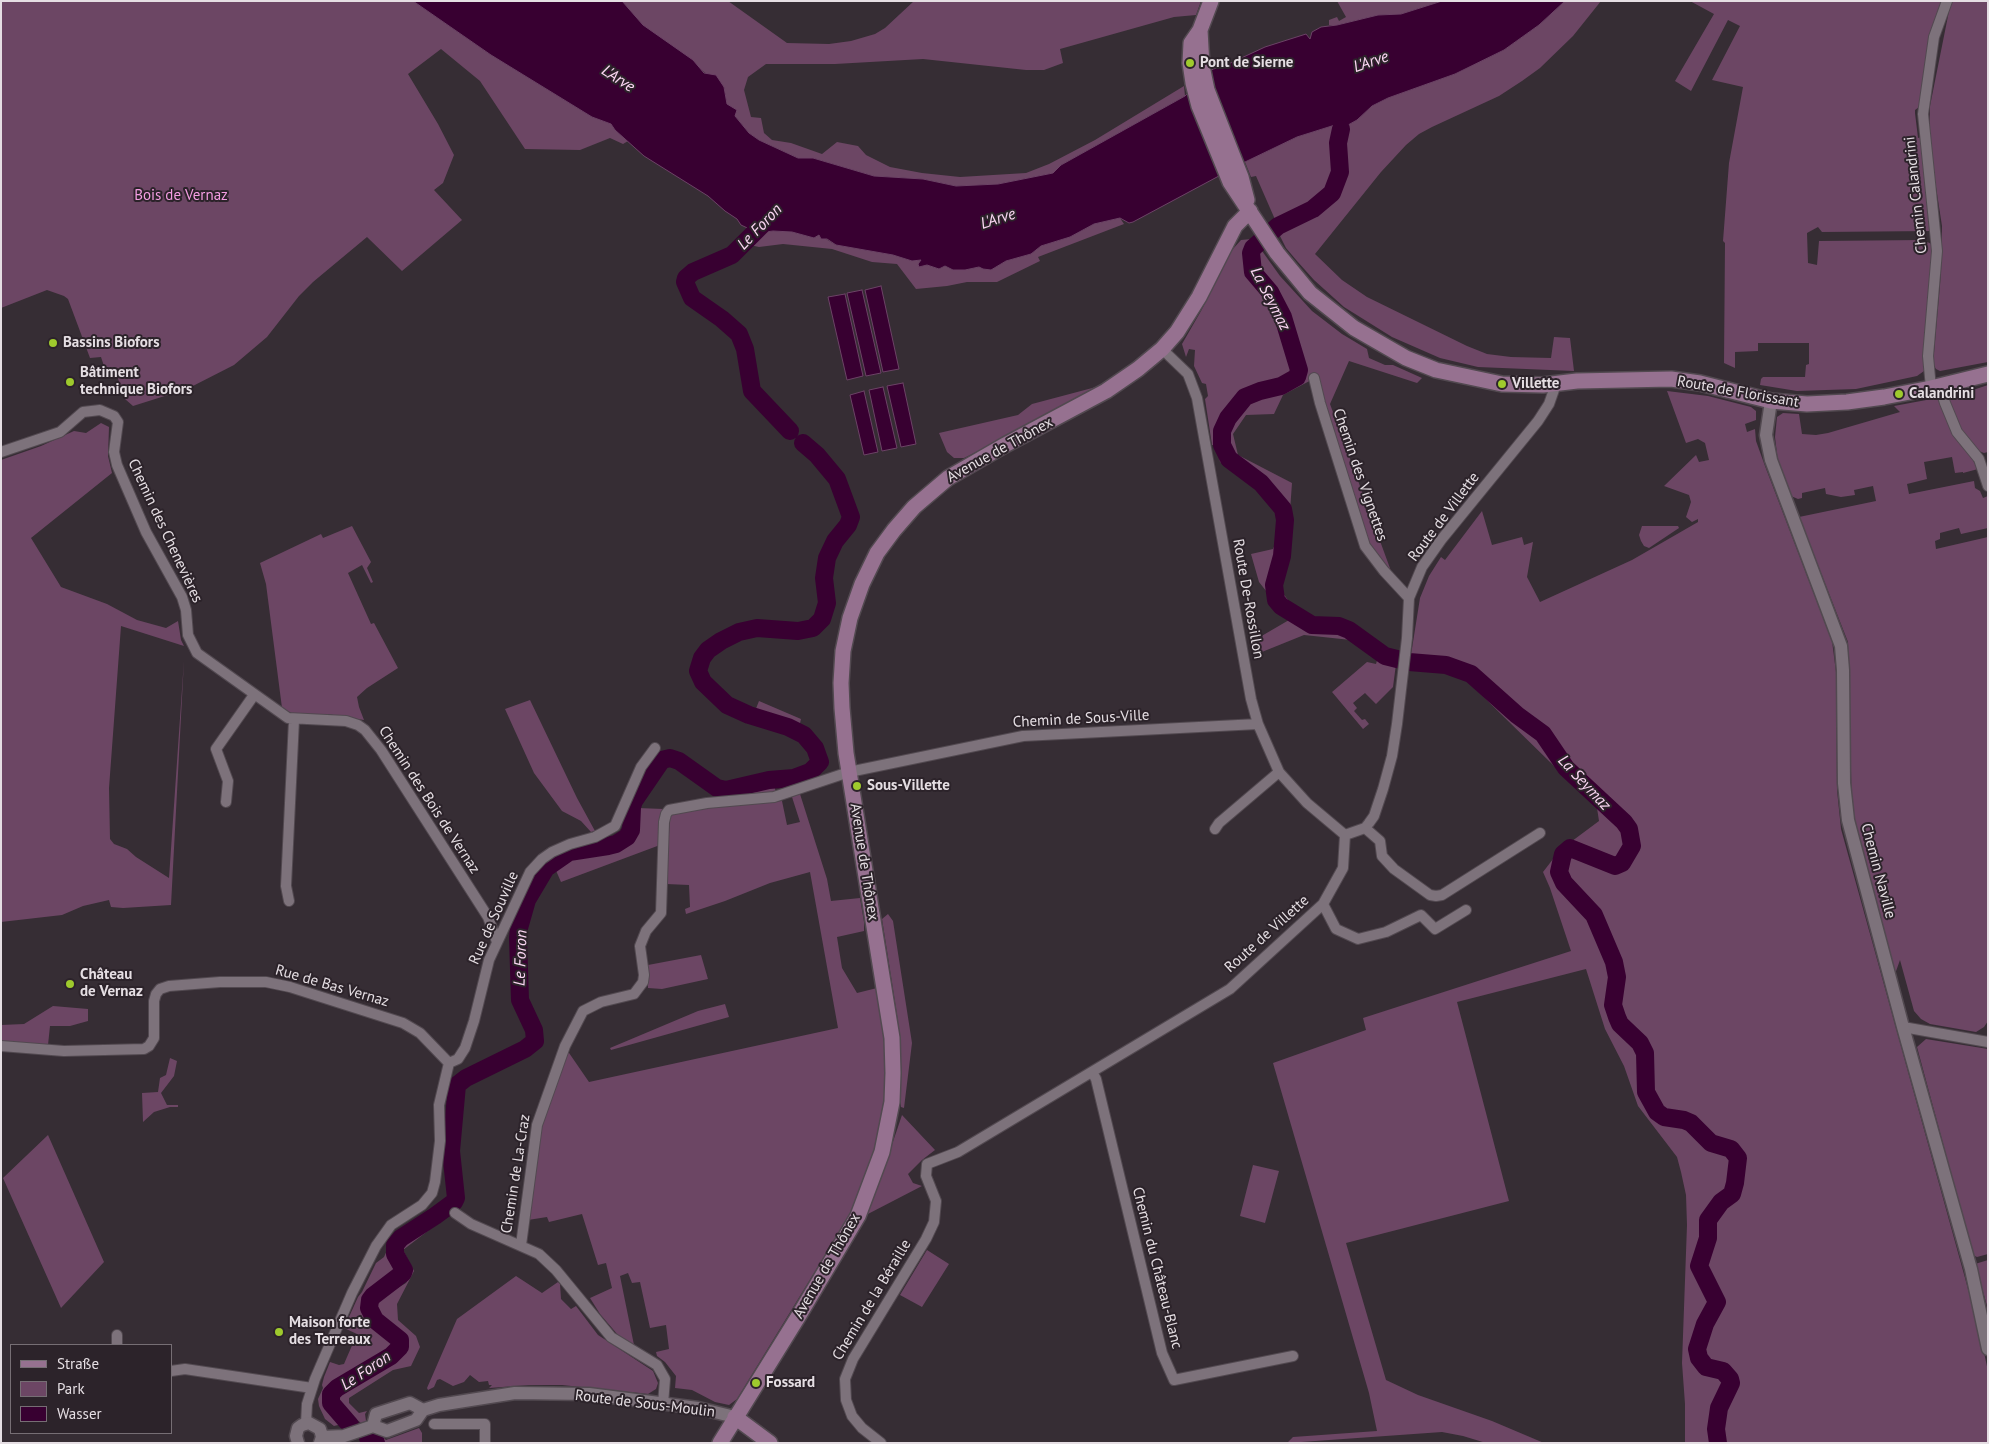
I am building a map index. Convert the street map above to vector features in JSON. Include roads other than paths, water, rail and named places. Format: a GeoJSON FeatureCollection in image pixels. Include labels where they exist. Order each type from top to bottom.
{"type":"FeatureCollection","features":[{"type":"Feature","properties":{"kind":"main road"},"geometry":{"type":"LineString","coordinates":[[1198,33],[1211,1]]}},
{"type":"Feature","properties":{"kind":"main road","name":"Route de Florissant"},"geometry":{"type":"LineString","coordinates":[[1198,33],[1191,43],[1190,63],[1196,94],[1204,120],[1253,216],[1277,253],[1317,300],[1354,328],[1388,349],[1421,364],[1436,370],[1486,381],[1528,385],[1671,379],[1700,383],[1771,401],[1806,404],[1884,397],[1988,374]]}},
{"type":"Feature","properties":{"kind":"main road","name":"Route de Florissant"},"geometry":{"type":"LineString","coordinates":[[1198,33],[1204,79],[1220,126],[1235,180]]}},
{"type":"Feature","properties":{"kind":"main road","name":"Avenue de Thônex"},"geometry":{"type":"LineString","coordinates":[[720,1443],[858,1216],[882,1152],[892,1102],[892,1038],[843,731],[841,682],[846,634],[862,584],[878,553],[894,530],[914,507],[948,478],[1005,445],[1099,396],[1138,369],[1162,349],[1177,332],[1199,297],[1235,226],[1253,216]]}},
{"type":"Feature","properties":{"kind":"main road","name":"Route de Sous-Moulin"},"geometry":{"type":"LineString","coordinates":[[735,1417],[770,1443]]}},
{"type":"Feature","properties":{"kind":"street","name":"Chemin Calandrini"},"geometry":{"type":"LineString","coordinates":[[1947,1],[1934,37],[1923,114],[1937,252],[1928,356],[1936,387],[1945,402],[1957,432],[1983,458],[1988,486]]}},
{"type":"Feature","properties":{"kind":"street","name":"Route De-Rossillon"},"geometry":{"type":"LineString","coordinates":[[1162,349],[1188,374],[1198,398],[1251,699],[1258,724],[1278,772],[1307,803],[1346,835]]}},
{"type":"Feature","properties":{"kind":"street","name":"Chemin des Vignettes"},"geometry":{"type":"LineString","coordinates":[[1314,378],[1320,403],[1365,546],[1384,571],[1409,598]]}},
{"type":"Feature","properties":{"kind":"street","name":"Route de Villette"},"geometry":{"type":"LineString","coordinates":[[1365,828],[1374,816],[1392,756],[1404,660],[1409,598],[1422,567],[1441,540],[1544,412],[1556,384]]}},
{"type":"Feature","properties":{"kind":"street","name":"Chemin Naville"},"geometry":{"type":"LineString","coordinates":[[1771,401],[1766,435],[1771,460],[1840,646],[1843,670],[1844,783],[1848,820],[1903,1027],[1971,1269],[1988,1349]]}},
{"type":"Feature","properties":{"kind":"street","name":"Chemin des Chenevières"},"geometry":{"type":"LineString","coordinates":[[1,452],[60,432],[84,412],[100,410],[114,416],[118,422],[114,452],[117,465],[146,532],[182,597],[186,610],[188,635]]}},
{"type":"Feature","properties":{"kind":"street","name":"Chemin des Bois de Vernaz"},"geometry":{"type":"LineString","coordinates":[[188,635],[193,647],[202,658],[285,716],[294,720],[346,721],[358,725],[368,734],[381,750],[488,917],[497,942]]}},
{"type":"Feature","properties":{"kind":"street"},"geometry":{"type":"LineString","coordinates":[[226,802],[228,781],[216,749],[254,694]]}},
{"type":"Feature","properties":{"kind":"street"},"geometry":{"type":"LineString","coordinates":[[289,901],[286,886],[294,720]]}},
{"type":"Feature","properties":{"kind":"street","name":"Chemin de Sous-Ville"},"geometry":{"type":"LineString","coordinates":[[849,772],[1023,736],[1258,724]]}},
{"type":"Feature","properties":{"kind":"street","name":"Rue de Souville"},"geometry":{"type":"LineString","coordinates":[[449,1063],[460,1057],[467,1042],[487,966],[525,881],[533,868],[552,852],[601,834],[615,826],[641,767],[656,748]]}},
{"type":"Feature","properties":{"kind":"street","name":"Chemin de La-Craz"},"geometry":{"type":"LineString","coordinates":[[521,1245],[537,1124],[565,1046],[583,1011],[601,1002],[634,994],[643,982],[644,970],[640,943],[661,912],[666,814],[669,810],[688,805],[774,797],[849,772]]}},
{"type":"Feature","properties":{"kind":"street"},"geometry":{"type":"LineString","coordinates":[[1215,829],[1219,823],[1278,772]]}},
{"type":"Feature","properties":{"kind":"street"},"geometry":{"type":"LineString","coordinates":[[1346,835],[1365,828],[1380,842],[1382,856],[1394,869],[1430,895],[1436,896],[1442,895],[1540,833]]}},
{"type":"Feature","properties":{"kind":"street","name":"Route de Villette"},"geometry":{"type":"LineString","coordinates":[[934,1222],[936,1200],[926,1176],[925,1167],[927,1164],[958,1152],[1230,989],[1323,904],[1343,868],[1346,835]]}},
{"type":"Feature","properties":{"kind":"street"},"geometry":{"type":"LineString","coordinates":[[1323,904],[1336,929],[1358,938],[1386,932],[1421,915],[1435,929],[1466,910]]}},
{"type":"Feature","properties":{"kind":"street","name":"Rue de Bas Vernaz"},"geometry":{"type":"LineString","coordinates":[[1,1046],[64,1051],[144,1049],[149,1046],[154,1038],[154,1001],[160,989],[169,986],[220,982],[266,982],[290,987],[404,1023],[420,1033],[449,1063]]}},
{"type":"Feature","properties":{"kind":"street"},"geometry":{"type":"LineString","coordinates":[[1903,1027],[1988,1042]]}},
{"type":"Feature","properties":{"kind":"street"},"geometry":{"type":"LineString","coordinates":[[306,1423],[307,1404],[312,1388],[352,1293],[382,1235],[391,1225],[422,1205],[432,1192],[440,1141],[439,1100],[449,1063]]}},
{"type":"Feature","properties":{"kind":"street","name":"Chemin du Château-Blanc"},"geometry":{"type":"LineString","coordinates":[[1092,1072],[1096,1079],[1162,1353],[1174,1380],[1293,1356]]}},
{"type":"Feature","properties":{"kind":"street"},"geometry":{"type":"LineString","coordinates":[[455,1213],[471,1224],[539,1254],[556,1270],[611,1337],[657,1365],[665,1379],[663,1404]]}},
{"type":"Feature","properties":{"kind":"street","name":"Chemin de la Béraille"},"geometry":{"type":"LineString","coordinates":[[880,1443],[862,1428],[848,1409],[844,1391],[847,1371],[926,1239],[934,1222]]}},
{"type":"Feature","properties":{"kind":"street"},"geometry":{"type":"LineString","coordinates":[[172,1371],[185,1369],[312,1388]]}},
{"type":"Feature","properties":{"kind":"street","name":"Route de Sous-Moulin"},"geometry":{"type":"LineString","coordinates":[[321,1440],[344,1436],[373,1426],[388,1431],[416,1420],[423,1410],[457,1401],[515,1393],[589,1394],[698,1408],[735,1417]]}},
{"type":"Feature","properties":{"kind":"street","name":"Route de Sous-Moulin"},"geometry":{"type":"LineString","coordinates":[[373,1426],[376,1414],[410,1403],[423,1410]]}},
{"type":"Feature","properties":{"kind":"street"},"geometry":{"type":"LineString","coordinates":[[298,1443],[297,1431],[306,1423],[317,1426],[321,1431],[321,1440]]}},
{"type":"Feature","properties":{"kind":"street"},"geometry":{"type":"LineString","coordinates":[[434,1424],[485,1424],[485,1443]]}},
{"type":"Feature","properties":{"kind":"water","name":"L'Arve"},"geometry":{"type":"Polygon","coordinates":[[[413,1],[622,1],[643,25],[693,60],[704,73],[716,75],[724,87],[727,104],[737,110],[735,116],[749,133],[759,140],[798,158],[813,158],[874,176],[923,179],[956,186],[998,184],[1053,173],[1061,165],[1185,96],[1213,69],[1222,67],[1265,47],[1306,34],[1310,39],[1312,32],[1321,27],[1378,15],[1401,14],[1442,1],[1565,1],[1539,25],[1504,50],[1455,74],[1388,98],[1372,106],[1357,120],[1341,129],[1335,125],[1297,137],[1245,162],[1133,222],[1129,223],[1120,218],[1094,224],[1070,237],[1041,246],[1031,254],[1006,261],[991,270],[979,267],[953,270],[945,266],[939,269],[927,265],[919,267],[918,264],[921,260],[912,261],[893,255],[836,245],[827,239],[821,239],[819,235],[814,238],[792,232],[773,231],[758,233],[741,225],[737,219],[708,196],[644,156],[615,130],[611,124],[592,117],[491,55],[413,1]]]}},
{"type":"Feature","properties":{"kind":"water"},"geometry":{"type":"Polygon","coordinates":[[[881,286],[899,369],[883,372],[865,290],[881,286]]]}},
{"type":"Feature","properties":{"kind":"water"},"geometry":{"type":"Polygon","coordinates":[[[862,290],[881,373],[866,376],[847,293],[862,290]]]}},
{"type":"Feature","properties":{"kind":"water"},"geometry":{"type":"Polygon","coordinates":[[[845,294],[863,376],[847,380],[828,297],[845,294]]]}},
{"type":"Feature","properties":{"kind":"water"},"geometry":{"type":"Polygon","coordinates":[[[903,383],[916,444],[901,447],[887,386],[903,383]]]}},
{"type":"Feature","properties":{"kind":"water"},"geometry":{"type":"Polygon","coordinates":[[[883,387],[897,448],[882,451],[869,390],[883,387]]]}},
{"type":"Feature","properties":{"kind":"water"},"geometry":{"type":"Polygon","coordinates":[[[864,391],[878,452],[864,455],[850,395],[864,391]]]}},
{"type":"Feature","properties":{"kind":"waterway","name":"La Seymaz"},"geometry":{"type":"LineString","coordinates":[[1341,129],[1338,143],[1340,172],[1332,193],[1313,209],[1278,226],[1253,248],[1251,253],[1253,272],[1270,292],[1283,317],[1299,370],[1297,377],[1281,386],[1245,397],[1228,418],[1222,431],[1222,445],[1229,459],[1261,483],[1283,509],[1285,520],[1282,556],[1274,585],[1276,600],[1281,606],[1312,625],[1339,626],[1349,630],[1385,656],[1409,662],[1446,665],[1471,674],[1517,715],[1543,734],[1566,768],[1624,822],[1629,829],[1632,846],[1622,863],[1615,866],[1570,848],[1563,854],[1559,872],[1564,883],[1594,915],[1614,962],[1617,977],[1613,1005],[1620,1024],[1640,1043],[1645,1053],[1646,1092],[1657,1112],[1664,1117],[1691,1123],[1711,1143],[1731,1149],[1738,1158],[1732,1194],[1721,1202],[1708,1220],[1708,1238],[1699,1266],[1717,1302],[1705,1324],[1697,1349],[1699,1358],[1706,1367],[1723,1371],[1731,1383],[1719,1408],[1716,1429],[1718,1443]]}},
{"type":"Feature","properties":{"kind":"waterway","name":"Le Foron"},"geometry":{"type":"LineString","coordinates":[[772,215],[732,255],[693,272],[686,278],[685,282],[692,298],[722,319],[739,334],[745,349],[752,391],[790,431]]}},
{"type":"Feature","properties":{"kind":"waterway","name":"Le Foron"},"geometry":{"type":"LineString","coordinates":[[350,1425],[331,1403],[331,1394],[337,1388],[391,1356],[400,1347],[400,1340],[375,1320],[369,1308],[370,1300],[373,1296],[403,1273],[404,1270],[395,1254],[395,1245],[401,1238],[454,1202],[456,1198],[451,1151],[457,1085],[466,1078],[525,1049],[535,1041],[534,1030],[520,1000],[518,938],[527,900],[546,868],[569,852],[616,844],[627,837],[631,830],[634,801],[662,760],[670,758],[679,761],[717,788],[726,790],[769,780],[794,778],[810,772],[820,762],[815,748],[804,735],[788,727],[749,715],[727,705],[703,682],[698,671],[702,658],[708,650],[739,632],[757,628],[798,631],[813,628],[822,619],[827,603],[824,578],[827,558],[835,541],[848,525],[851,517],[837,479],[817,455],[803,443]]}},
{"type":"Feature","properties":{"kind":"waterway","name":"Le Foron"},"geometry":{"type":"LineString","coordinates":[[368,1438],[376,1443]]}},
{"type":"Feature","properties":{"kind":"place","name":"Pont de Sierne"},"geometry":{"type":"Point","coordinates":[1190,63]}},
{"type":"Feature","properties":{"kind":"place","name":"Bassins Biofors"},"geometry":{"type":"Point","coordinates":[53,343]}},
{"type":"Feature","properties":{"kind":"place","name":"Bâtiment technique Biofors"},"geometry":{"type":"Point","coordinates":[70,382]}},
{"type":"Feature","properties":{"kind":"place","name":"Villette"},"geometry":{"type":"Point","coordinates":[1502,384]}},
{"type":"Feature","properties":{"kind":"place","name":"Calandrini"},"geometry":{"type":"Point","coordinates":[1899,394]}},
{"type":"Feature","properties":{"kind":"place","name":"Sous-Villette"},"geometry":{"type":"Point","coordinates":[857,786]}},
{"type":"Feature","properties":{"kind":"place","name":"Château de Vernaz"},"geometry":{"type":"Point","coordinates":[70,984]}},
{"type":"Feature","properties":{"kind":"place","name":"Maison forte des Terreaux"},"geometry":{"type":"Point","coordinates":[279,1332]}},
{"type":"Feature","properties":{"kind":"place","name":"Fossard"},"geometry":{"type":"Point","coordinates":[756,1383]}},
{"type":"Feature","properties":{"kind":"park label","name":"Bois de Vernaz"},"geometry":{"type":"Point","coordinates":[181,196]}}]}
